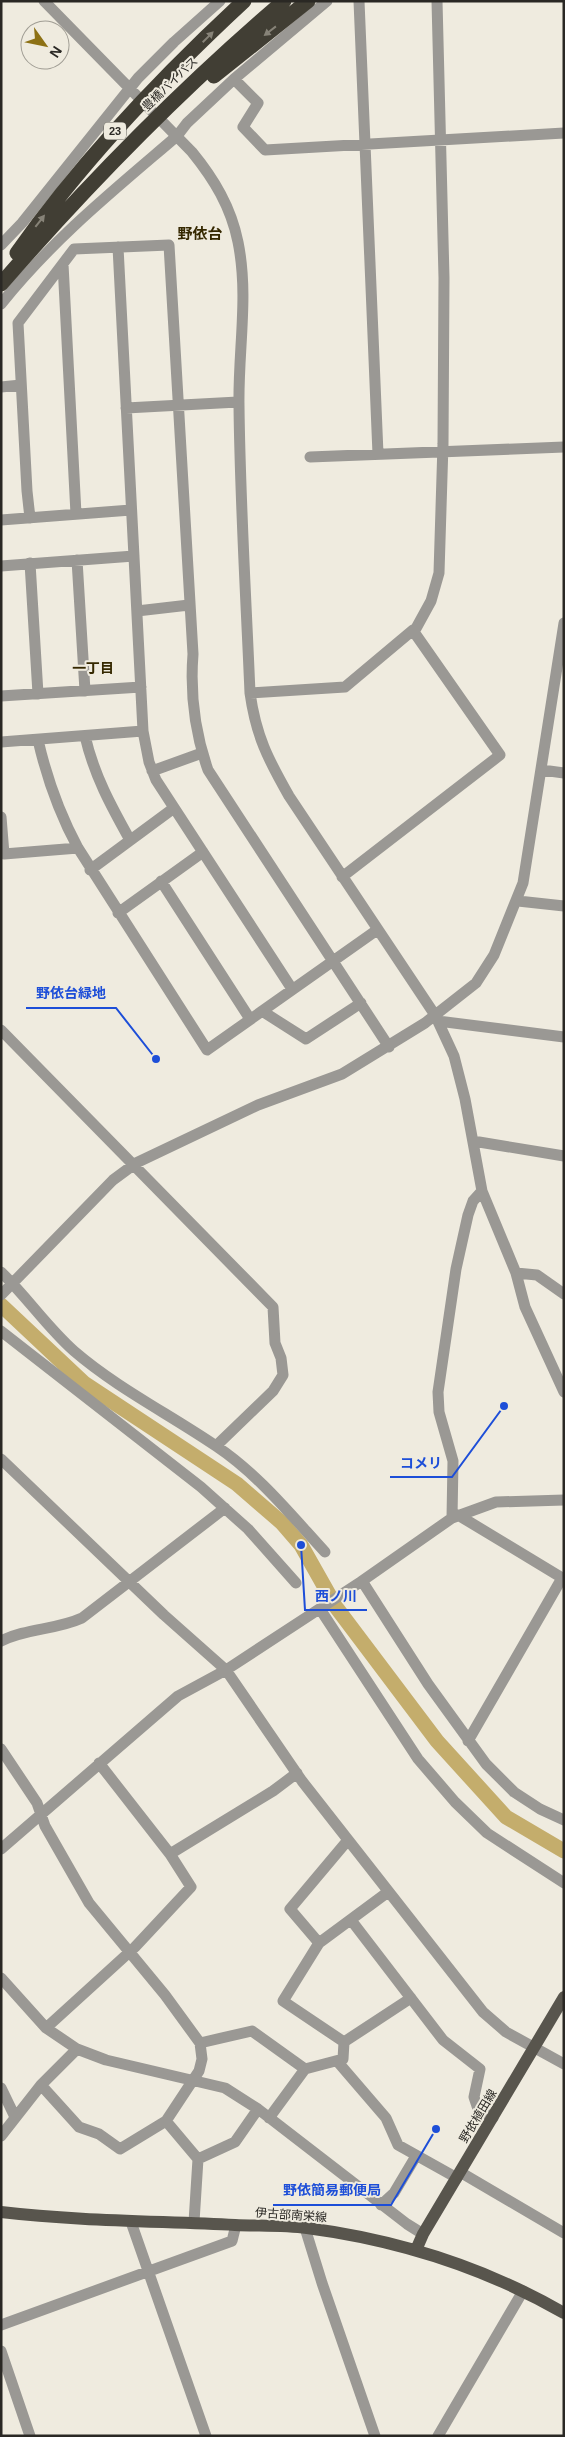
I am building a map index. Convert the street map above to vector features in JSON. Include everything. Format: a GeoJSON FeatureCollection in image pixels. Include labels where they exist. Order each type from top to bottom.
{"type":"FeatureCollection","features":[{"type":"Feature","properties":{"kind":"highway","name":"23"},"geometry":{"type":"LineString","coordinates":[[1,275],[70,182],[99,149],[244,1]]}},
{"type":"Feature","properties":{"kind":"highway","name":"豊橋バイパス"},"geometry":{"type":"LineString","coordinates":[[1,284],[116,157],[191,84],[284,1]]}},
{"type":"Feature","properties":{"kind":"highway","name":"23"},"geometry":{"type":"LineString","coordinates":[[191,84],[214,75],[308,1]]}},
{"type":"Feature","properties":{"kind":"main road","name":"野依植田線"},"geometry":{"type":"LineString","coordinates":[[416,2250],[423,2234],[564,1997]]}},
{"type":"Feature","properties":{"kind":"main road","name":"伊古部南栄線"},"geometry":{"type":"LineString","coordinates":[[1,2212],[58,2219],[194,2222],[305,2228],[381,2241],[474,2269],[523,2291],[564,2313]]}},
{"type":"Feature","properties":{"kind":"street"},"geometry":{"type":"LineString","coordinates":[[44,1],[173,132],[214,178],[229,211],[238,239],[245,291],[238,402],[250,693],[254,724],[268,759],[289,796],[436,1018],[454,1056],[482,1191],[516,1273],[525,1307],[564,1392]]}},
{"type":"Feature","properties":{"kind":"street"},"geometry":{"type":"LineString","coordinates":[[1,245],[22,223],[138,78],[174,42],[220,1]]}},
{"type":"Feature","properties":{"kind":"street"},"geometry":{"type":"LineString","coordinates":[[1,304],[30,270],[84,214],[173,132],[327,1]]}},
{"type":"Feature","properties":{"kind":"street"},"geometry":{"type":"LineString","coordinates":[[359,1],[378,454]]}},
{"type":"Feature","properties":{"kind":"street"},"geometry":{"type":"LineString","coordinates":[[414,632],[437,584],[442,453],[444,278],[437,1]]}},
{"type":"Feature","properties":{"kind":"street"},"geometry":{"type":"LineString","coordinates":[[234,79],[258,103],[243,128],[265,150],[564,133]]}},
{"type":"Feature","properties":{"kind":"street"},"geometry":{"type":"LineString","coordinates":[[30,518],[18,323],[74,249],[169,245],[196,730],[202,754],[208,770],[389,1047]]}},
{"type":"Feature","properties":{"kind":"street"},"geometry":{"type":"LineString","coordinates":[[118,247],[143,732],[152,771],[202,852],[292,989]]}},
{"type":"Feature","properties":{"kind":"street"},"geometry":{"type":"LineString","coordinates":[[63,264],[76,514]]}},
{"type":"Feature","properties":{"kind":"street"},"geometry":{"type":"LineString","coordinates":[[1,387],[21,385]]}},
{"type":"Feature","properties":{"kind":"street"},"geometry":{"type":"LineString","coordinates":[[126,408],[238,402]]}},
{"type":"Feature","properties":{"kind":"street"},"geometry":{"type":"LineString","coordinates":[[310,457],[564,447]]}},
{"type":"Feature","properties":{"kind":"street"},"geometry":{"type":"LineString","coordinates":[[1,520],[131,510]]}},
{"type":"Feature","properties":{"kind":"street"},"geometry":{"type":"LineString","coordinates":[[1,566],[134,556]]}},
{"type":"Feature","properties":{"kind":"street"},"geometry":{"type":"LineString","coordinates":[[78,560],[85,691]]}},
{"type":"Feature","properties":{"kind":"street"},"geometry":{"type":"LineString","coordinates":[[30,563],[38,694]]}},
{"type":"Feature","properties":{"kind":"street"},"geometry":{"type":"LineString","coordinates":[[137,610],[189,605]]}},
{"type":"Feature","properties":{"kind":"street"},"geometry":{"type":"LineString","coordinates":[[1,1295],[14,1284],[113,1180],[132,1166],[152,1153],[250,1109],[331,1080],[436,1018],[476,983],[494,955],[518,901],[523,883],[563,629]]}},
{"type":"Feature","properties":{"kind":"street"},"geometry":{"type":"LineString","coordinates":[[250,693],[345,687],[412,630],[414,632]]}},
{"type":"Feature","properties":{"kind":"street"},"geometry":{"type":"LineString","coordinates":[[342,877],[500,756],[414,632]]}},
{"type":"Feature","properties":{"kind":"street"},"geometry":{"type":"LineString","coordinates":[[1,696],[141,687]]}},
{"type":"Feature","properties":{"kind":"street"},"geometry":{"type":"LineString","coordinates":[[1,742],[143,732]]}},
{"type":"Feature","properties":{"kind":"street"},"geometry":{"type":"LineString","coordinates":[[85,736],[91,763],[102,790],[130,840]]}},
{"type":"Feature","properties":{"kind":"street"},"geometry":{"type":"LineString","coordinates":[[38,740],[46,775],[59,813],[78,848],[90,870],[207,1050],[376,930]]}},
{"type":"Feature","properties":{"kind":"street"},"geometry":{"type":"LineString","coordinates":[[152,771],[202,754]]}},
{"type":"Feature","properties":{"kind":"street"},"geometry":{"type":"LineString","coordinates":[[542,770],[564,773]]}},
{"type":"Feature","properties":{"kind":"street"},"geometry":{"type":"LineString","coordinates":[[90,870],[174,808]]}},
{"type":"Feature","properties":{"kind":"street"},"geometry":{"type":"LineString","coordinates":[[1,817],[4,854],[78,848]]}},
{"type":"Feature","properties":{"kind":"street"},"geometry":{"type":"LineString","coordinates":[[118,913],[202,852]]}},
{"type":"Feature","properties":{"kind":"street"},"geometry":{"type":"LineString","coordinates":[[161,882],[250,1019]]}},
{"type":"Feature","properties":{"kind":"street"},"geometry":{"type":"LineString","coordinates":[[518,901],[564,906]]}},
{"type":"Feature","properties":{"kind":"street"},"geometry":{"type":"LineString","coordinates":[[262,1011],[306,1039],[361,1003]]}},
{"type":"Feature","properties":{"kind":"street"},"geometry":{"type":"LineString","coordinates":[[436,1018],[564,1037]]}},
{"type":"Feature","properties":{"kind":"street"},"geometry":{"type":"LineString","coordinates":[[1,1030],[132,1166],[273,1307],[275,1314],[275,1343],[281,1358],[284,1375],[273,1391],[216,1446]]}},
{"type":"Feature","properties":{"kind":"street"},"geometry":{"type":"LineString","coordinates":[[473,1141],[564,1156]]}},
{"type":"Feature","properties":{"kind":"street"},"geometry":{"type":"LineString","coordinates":[[455,1516],[453,1461],[439,1412],[438,1392],[456,1269],[468,1215],[473,1201],[482,1191]]}},
{"type":"Feature","properties":{"kind":"street"},"geometry":{"type":"LineString","coordinates":[[1,1272],[74,1351],[103,1374],[216,1446],[256,1478],[325,1552]]}},
{"type":"Feature","properties":{"kind":"street"},"geometry":{"type":"LineString","coordinates":[[516,1273],[536,1275],[564,1294]]}},
{"type":"Feature","properties":{"kind":"street"},"geometry":{"type":"LineString","coordinates":[[1,1331],[225,1508],[248,1529],[296,1584]]}},
{"type":"Feature","properties":{"kind":"street"},"geometry":{"type":"LineString","coordinates":[[1,1459],[128,1581],[226,1670],[297,1773],[483,2012],[506,2032],[564,2064]]}},
{"type":"Feature","properties":{"kind":"street"},"geometry":{"type":"LineString","coordinates":[[1,1849],[178,1696],[226,1670],[320,1609],[455,1516],[496,1502],[564,1500]]}},
{"type":"Feature","properties":{"kind":"street"},"geometry":{"type":"LineString","coordinates":[[1,1641],[13,1635],[67,1625],[82,1618],[225,1508]]}},
{"type":"Feature","properties":{"kind":"street"},"geometry":{"type":"LineString","coordinates":[[455,1516],[563,1579],[468,1741]]}},
{"type":"Feature","properties":{"kind":"street"},"geometry":{"type":"LineString","coordinates":[[362,1581],[428,1684],[486,1764],[514,1792],[540,1809],[564,1820]]}},
{"type":"Feature","properties":{"kind":"street"},"geometry":{"type":"LineString","coordinates":[[320,1609],[418,1759],[455,1802],[488,1833],[564,1883]]}},
{"type":"Feature","properties":{"kind":"street"},"geometry":{"type":"LineString","coordinates":[[1,1749],[37,1803],[45,1826],[89,1903],[128,1953],[165,1995],[200,2043],[202,2059],[194,2079],[166,2122],[120,2149],[99,2134],[79,2128],[41,2085]]}},
{"type":"Feature","properties":{"kind":"street"},"geometry":{"type":"LineString","coordinates":[[46,2028],[128,1953],[191,1887],[170,1854],[99,1763]]}},
{"type":"Feature","properties":{"kind":"street"},"geometry":{"type":"LineString","coordinates":[[170,1854],[273,1791],[297,1773]]}},
{"type":"Feature","properties":{"kind":"street"},"geometry":{"type":"LineString","coordinates":[[319,1943],[290,1909],[348,1840]]}},
{"type":"Feature","properties":{"kind":"street"},"geometry":{"type":"LineString","coordinates":[[344,2042],[283,2001],[319,1943],[388,1892]]}},
{"type":"Feature","properties":{"kind":"street"},"geometry":{"type":"LineString","coordinates":[[351,1920],[443,2040],[480,2069],[474,2097],[478,2109],[493,2118]]}},
{"type":"Feature","properties":{"kind":"street"},"geometry":{"type":"LineString","coordinates":[[1,1978],[46,2028],[77,2049],[106,2060],[194,2079],[225,2088],[269,2118],[381,2205],[423,2234]]}},
{"type":"Feature","properties":{"kind":"street"},"geometry":{"type":"LineString","coordinates":[[344,2042],[411,1998]]}},
{"type":"Feature","properties":{"kind":"street"},"geometry":{"type":"LineString","coordinates":[[200,2043],[252,2032],[305,2069]]}},
{"type":"Feature","properties":{"kind":"street"},"geometry":{"type":"LineString","coordinates":[[269,2118],[305,2069],[343,2059],[344,2042]]}},
{"type":"Feature","properties":{"kind":"street"},"geometry":{"type":"LineString","coordinates":[[1,2136],[41,2085],[77,2049]]}},
{"type":"Feature","properties":{"kind":"street"},"geometry":{"type":"LineString","coordinates":[[336,2061],[386,2118],[398,2145],[416,2156],[459,2175],[564,2234]]}},
{"type":"Feature","properties":{"kind":"street"},"geometry":{"type":"LineString","coordinates":[[1,2088],[15,2117]]}},
{"type":"Feature","properties":{"kind":"street"},"geometry":{"type":"LineString","coordinates":[[198,2159],[235,2142],[258,2110]]}},
{"type":"Feature","properties":{"kind":"street"},"geometry":{"type":"LineString","coordinates":[[166,2122],[198,2159],[194,2222]]}},
{"type":"Feature","properties":{"kind":"street"},"geometry":{"type":"LineString","coordinates":[[381,2205],[394,2193],[416,2156]]}},
{"type":"Feature","properties":{"kind":"street"},"geometry":{"type":"LineString","coordinates":[[131,2222],[206,2436]]}},
{"type":"Feature","properties":{"kind":"street"},"geometry":{"type":"LineString","coordinates":[[1,2326],[232,2241],[236,2225]]}},
{"type":"Feature","properties":{"kind":"street"},"geometry":{"type":"LineString","coordinates":[[305,2228],[322,2284],[375,2436]]}},
{"type":"Feature","properties":{"kind":"street"},"geometry":{"type":"LineString","coordinates":[[438,2436],[523,2291]]}},
{"type":"Feature","properties":{"kind":"street"},"geometry":{"type":"LineString","coordinates":[[1,2352],[30,2436]]}},
{"type":"Feature","properties":{"kind":"waterway"},"geometry":{"type":"LineString","coordinates":[[1,1305],[84,1383],[237,1484],[282,1523],[301,1545],[336,1607],[437,1741],[506,1817],[564,1851]]}},
{"type":"Feature","properties":{"kind":"place","name":"野依台緑地"},"geometry":{"type":"Point","coordinates":[156,1059]}},
{"type":"Feature","properties":{"kind":"place","name":"コメリ"},"geometry":{"type":"Point","coordinates":[504,1406]}},
{"type":"Feature","properties":{"kind":"place","name":"西ノ川"},"geometry":{"type":"Point","coordinates":[301,1545]}},
{"type":"Feature","properties":{"kind":"place","name":"野依簡易郵便局"},"geometry":{"type":"Point","coordinates":[436,2129]}},
{"type":"Feature","properties":{"kind":"district","name":"野依台"},"geometry":{"type":"Point","coordinates":[200,234]}},
{"type":"Feature","properties":{"kind":"district","name":"一丁目"},"geometry":{"type":"Point","coordinates":[93,668]}}]}
